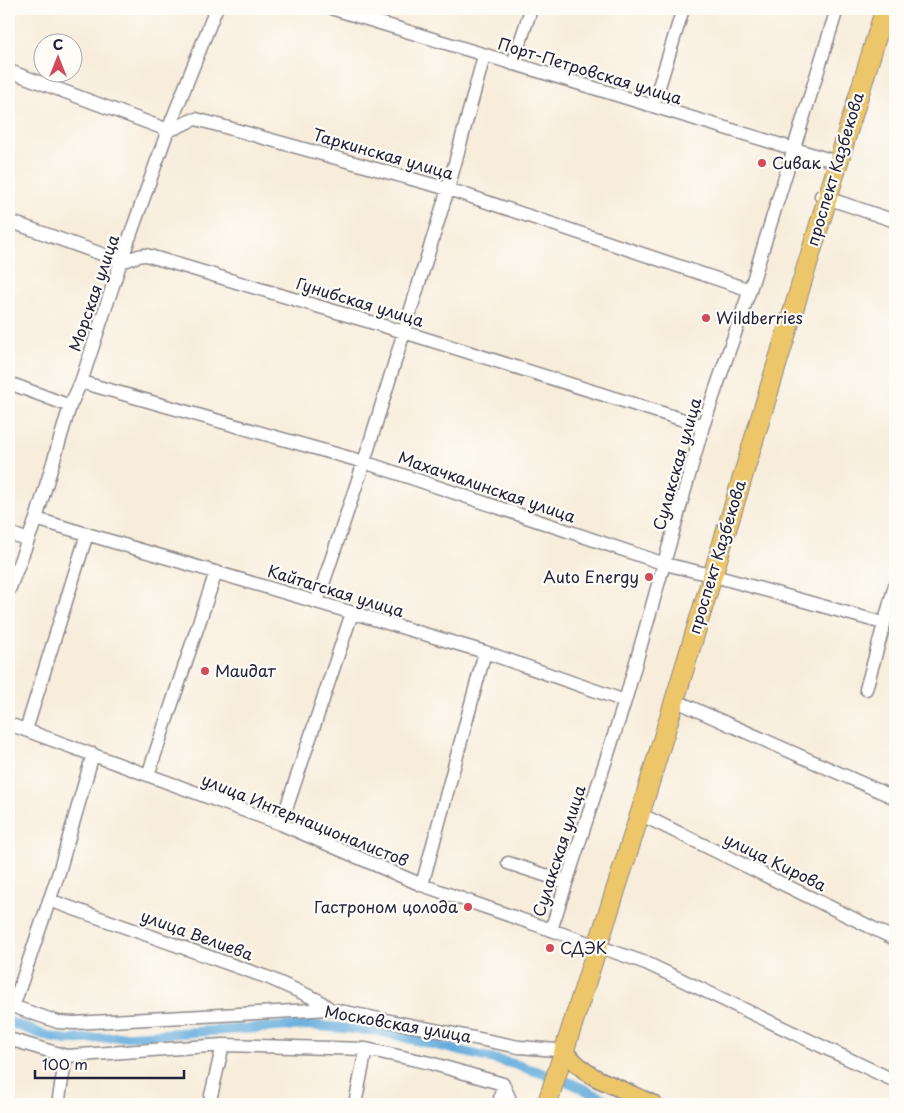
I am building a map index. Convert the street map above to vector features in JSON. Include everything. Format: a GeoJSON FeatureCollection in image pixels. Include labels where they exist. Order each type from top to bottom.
{"type":"FeatureCollection","features":[{"type":"Feature","properties":{"kind":"highway","name":"проспект Казбекова"},"geometry":{"type":"LineString","coordinates":[[834,161],[876,9]]}},
{"type":"Feature","properties":{"kind":"highway","name":"проспект Казбекова"},"geometry":{"type":"LineString","coordinates":[[544,1099],[558,1059],[822,196],[885,9]]}},
{"type":"Feature","properties":{"kind":"highway","name":"проспект Казбекова"},"geometry":{"type":"LineString","coordinates":[[593,945],[640,814],[674,700],[707,574]]}},
{"type":"Feature","properties":{"kind":"main road"},"geometry":{"type":"LineString","coordinates":[[558,1059],[654,1104]]}},
{"type":"Feature","properties":{"kind":"street","name":"Морская улица"},"geometry":{"type":"LineString","coordinates":[[9,590],[36,519],[70,406],[121,261],[168,130],[216,9]]}},
{"type":"Feature","properties":{"kind":"street","name":"Порт-Петровская улица"},"geometry":{"type":"LineString","coordinates":[[334,9],[377,15],[484,56],[834,161]]}},
{"type":"Feature","properties":{"kind":"street"},"geometry":{"type":"LineString","coordinates":[[513,64],[531,9]]}},
{"type":"Feature","properties":{"kind":"street"},"geometry":{"type":"LineString","coordinates":[[653,106],[683,9]]}},
{"type":"Feature","properties":{"kind":"street","name":"Сулакская улица"},"geometry":{"type":"LineString","coordinates":[[551,930],[626,701],[703,426],[750,290],[837,9]]}},
{"type":"Feature","properties":{"kind":"street"},"geometry":{"type":"LineString","coordinates":[[317,602],[364,462],[448,189],[484,56]]}},
{"type":"Feature","properties":{"kind":"street"},"geometry":{"type":"LineString","coordinates":[[9,71],[168,130]]}},
{"type":"Feature","properties":{"kind":"street","name":"Таркинская улица"},"geometry":{"type":"LineString","coordinates":[[168,130],[173,130],[186,122],[196,119],[448,189],[750,290]]}},
{"type":"Feature","properties":{"kind":"street"},"geometry":{"type":"LineString","coordinates":[[822,196],[895,221]]}},
{"type":"Feature","properties":{"kind":"street"},"geometry":{"type":"LineString","coordinates":[[9,221],[121,261]]}},
{"type":"Feature","properties":{"kind":"street","name":"Гунибская улица"},"geometry":{"type":"LineString","coordinates":[[121,261],[146,255],[404,332],[703,426]]}},
{"type":"Feature","properties":{"kind":"street"},"geometry":{"type":"LineString","coordinates":[[9,382],[70,406]]}},
{"type":"Feature","properties":{"kind":"street","name":"Махачкалинская улица"},"geometry":{"type":"LineString","coordinates":[[80,382],[364,462],[665,564],[883,623]]}},
{"type":"Feature","properties":{"kind":"street","name":"Кайтагская улица"},"geometry":{"type":"LineString","coordinates":[[36,519],[485,652],[626,701]]}},
{"type":"Feature","properties":{"kind":"street"},"geometry":{"type":"LineString","coordinates":[[9,534],[28,540]]}},
{"type":"Feature","properties":{"kind":"street"},"geometry":{"type":"LineString","coordinates":[[26,730],[87,534]]}},
{"type":"Feature","properties":{"kind":"street"},"geometry":{"type":"LineString","coordinates":[[148,775],[216,572]]}},
{"type":"Feature","properties":{"kind":"street"},"geometry":{"type":"LineString","coordinates":[[866,689],[895,585]]}},
{"type":"Feature","properties":{"kind":"street"},"geometry":{"type":"LineString","coordinates":[[281,824],[352,613]]}},
{"type":"Feature","properties":{"kind":"street"},"geometry":{"type":"LineString","coordinates":[[422,885],[485,652]]}},
{"type":"Feature","properties":{"kind":"street"},"geometry":{"type":"LineString","coordinates":[[674,700],[895,798]]}},
{"type":"Feature","properties":{"kind":"street","name":"улица Интернационалистов"},"geometry":{"type":"LineString","coordinates":[[9,724],[281,824],[422,885],[646,963],[895,1081]]}},
{"type":"Feature","properties":{"kind":"street"},"geometry":{"type":"LineString","coordinates":[[11,1006],[49,900],[93,754]]}},
{"type":"Feature","properties":{"kind":"street","name":"улица Кирова"},"geometry":{"type":"LineString","coordinates":[[640,814],[895,939]]}},
{"type":"Feature","properties":{"kind":"street"},"geometry":{"type":"LineString","coordinates":[[508,863],[566,882]]}},
{"type":"Feature","properties":{"kind":"street","name":"улица Велиева"},"geometry":{"type":"LineString","coordinates":[[49,900],[269,978],[318,1000],[330,1009]]}},
{"type":"Feature","properties":{"kind":"street","name":"Московская улица"},"geometry":{"type":"LineString","coordinates":[[11,1006],[58,1022],[74,1023],[330,1009],[519,1047],[558,1059]]}},
{"type":"Feature","properties":{"kind":"street"},"geometry":{"type":"LineString","coordinates":[[9,1039],[66,1056],[222,1045],[366,1049],[430,1063],[503,1084],[512,1104]]}},
{"type":"Feature","properties":{"kind":"street"},"geometry":{"type":"LineString","coordinates":[[209,1104],[222,1045]]}},
{"type":"Feature","properties":{"kind":"street"},"geometry":{"type":"LineString","coordinates":[[355,1104],[366,1049]]}},
{"type":"Feature","properties":{"kind":"street"},"geometry":{"type":"LineString","coordinates":[[58,1104],[66,1056]]}},
{"type":"Feature","properties":{"kind":"street"},"geometry":{"type":"LineString","coordinates":[[499,1104],[503,1084]]}},
{"type":"Feature","properties":{"kind":"waterway"},"geometry":{"type":"LineString","coordinates":[[9,1022],[50,1037],[67,1040],[308,1025],[378,1031],[514,1064],[571,1083],[614,1104]]}},
{"type":"Feature","properties":{"kind":"place","name":"Сивак"},"geometry":{"type":"Point","coordinates":[762,163]}},
{"type":"Feature","properties":{"kind":"place","name":"Wildberries"},"geometry":{"type":"Point","coordinates":[706,318]}},
{"type":"Feature","properties":{"kind":"place","name":"Auto Energy"},"geometry":{"type":"Point","coordinates":[649,577]}},
{"type":"Feature","properties":{"kind":"place","name":"Маидат"},"geometry":{"type":"Point","coordinates":[205,671]}},
{"type":"Feature","properties":{"kind":"place","name":"Гастроном цолода"},"geometry":{"type":"Point","coordinates":[468,907]}},
{"type":"Feature","properties":{"kind":"place","name":"СДЭК"},"geometry":{"type":"Point","coordinates":[550,948]}}]}
